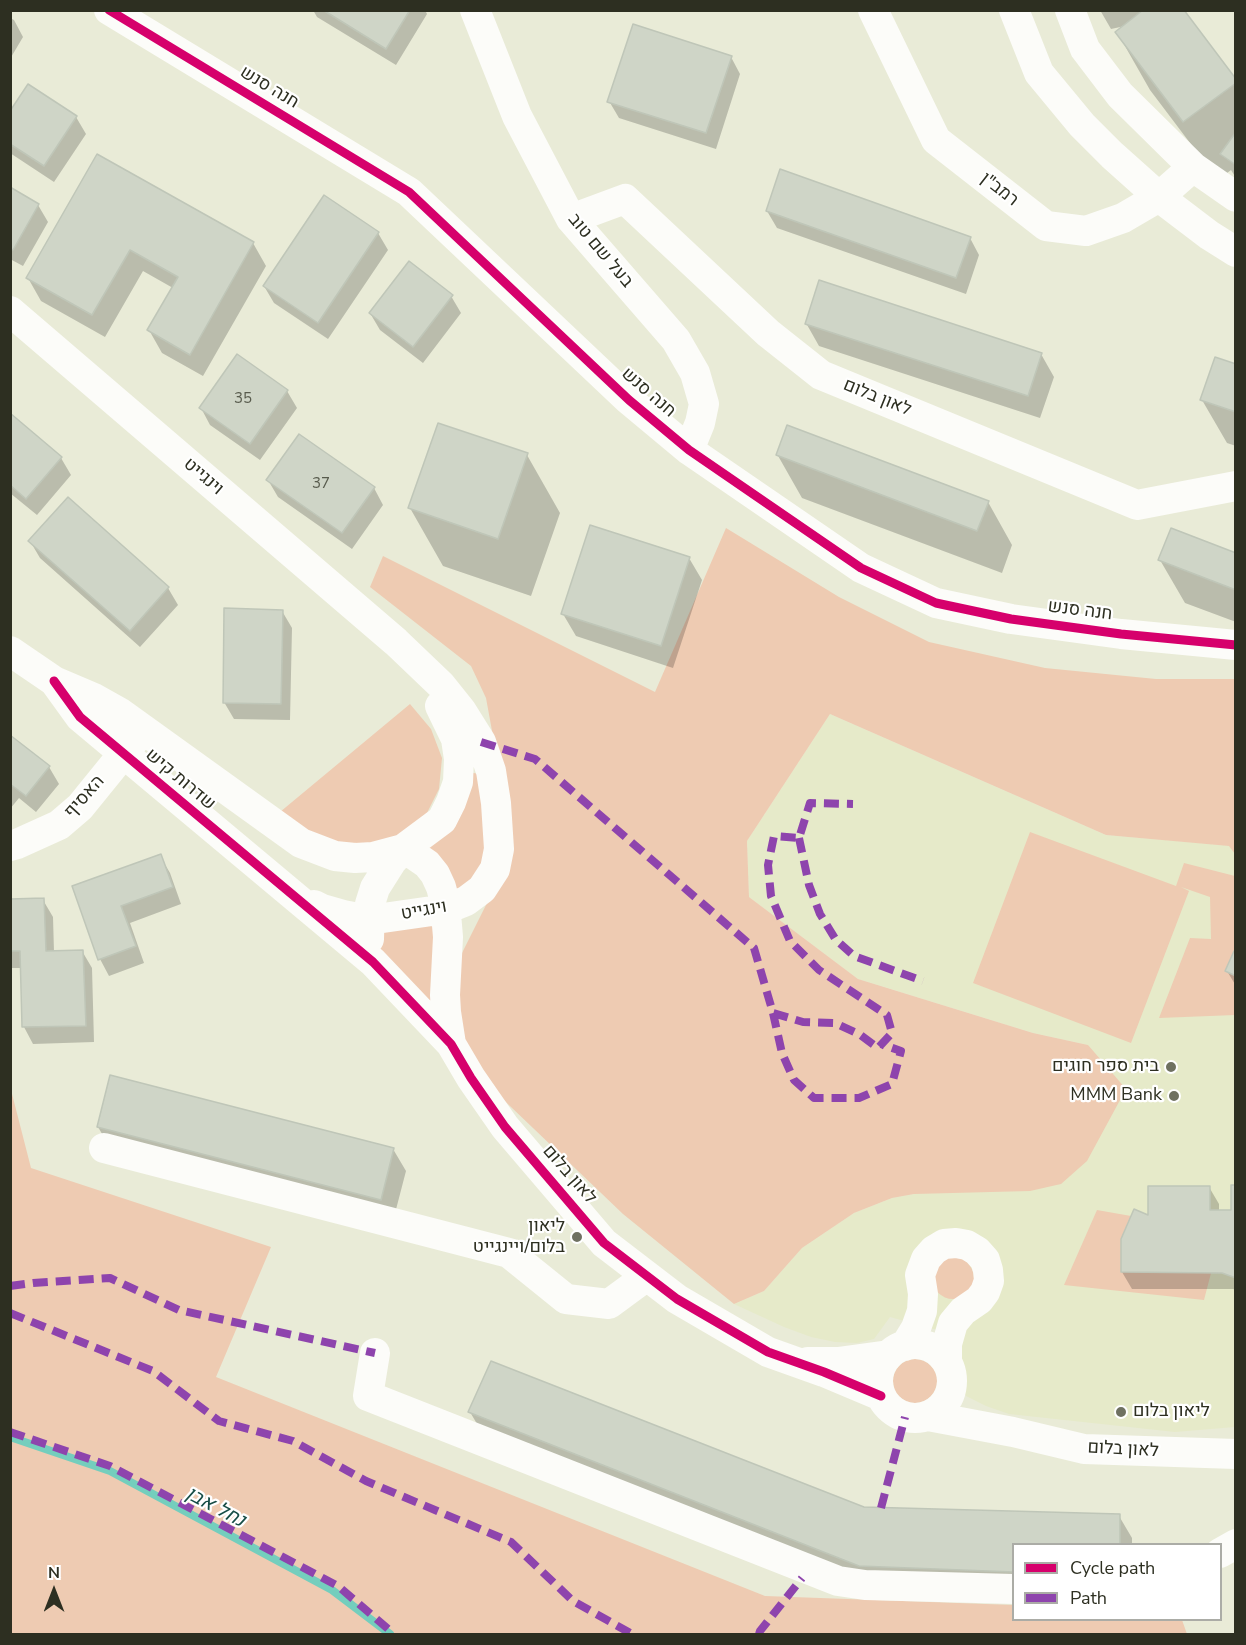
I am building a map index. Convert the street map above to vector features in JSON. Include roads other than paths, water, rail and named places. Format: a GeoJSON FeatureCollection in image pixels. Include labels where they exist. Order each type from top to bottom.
{"type":"FeatureCollection","features":[{"type":"Feature","properties":{"kind":"street","name":"חנה סנש"},"geometry":{"type":"LineString","coordinates":[[109,10],[409,192],[629,400],[689,450],[861,568],[936,603],[1011,619],[1236,645]]}},
{"type":"Feature","properties":{"kind":"street","name":"בעל שם טוב"},"geometry":{"type":"LineString","coordinates":[[475,10],[517,116],[571,219],[676,340],[695,374],[704,404],[700,423],[689,450]]}},
{"type":"Feature","properties":{"kind":"street","name":"רמב\"ן"},"geometry":{"type":"LineString","coordinates":[[873,10],[936,140],[1046,226],[1086,231],[1123,218],[1159,197],[1193,167]]}},
{"type":"Feature","properties":{"kind":"street"},"geometry":{"type":"LineString","coordinates":[[1014,10],[1039,73],[1082,125],[1112,156],[1159,197],[1209,235],[1236,252]]}},
{"type":"Feature","properties":{"kind":"street"},"geometry":{"type":"LineString","coordinates":[[1070,10],[1085,49],[1120,95],[1193,167],[1236,197]]}},
{"type":"Feature","properties":{"kind":"street","name":"לאון בלום"},"geometry":{"type":"LineString","coordinates":[[571,219],[625,199],[768,333],[821,375],[1137,505],[1236,486]]}},
{"type":"Feature","properties":{"kind":"street","name":"וינגייט"},"geometry":{"type":"LineString","coordinates":[[10,311],[396,642],[441,685],[461,710],[481,742],[491,771],[499,849],[495,869],[482,889],[466,901],[446,909],[369,920],[322,909],[295,896]]}},
{"type":"Feature","properties":{"kind":"street","name":"וינגייט"},"geometry":{"type":"LineString","coordinates":[[396,642],[441,708],[456,739],[459,759],[458,782],[442,820],[404,849]]}},
{"type":"Feature","properties":{"kind":"street","name":"שדרות קיש"},"geometry":{"type":"LineString","coordinates":[[10,651],[54,681],[94,698],[119,712],[301,843],[335,856],[355,858],[373,857],[404,849]]}},
{"type":"Feature","properties":{"kind":"street","name":"שדרות קיש"},"geometry":{"type":"LineString","coordinates":[[54,681],[80,717],[295,896]]}},
{"type":"Feature","properties":{"kind":"street","name":"האסיף"},"geometry":{"type":"LineString","coordinates":[[10,846],[59,825],[80,807],[144,729]]}},
{"type":"Feature","properties":{"kind":"street","name":"לאון בלום"},"geometry":{"type":"LineString","coordinates":[[404,849],[427,864],[441,887],[446,909],[448,937],[446,1012],[452,1044]]}},
{"type":"Feature","properties":{"kind":"street"},"geometry":{"type":"LineString","coordinates":[[373,962],[369,950],[370,904],[375,888],[392,861],[404,849]]}},
{"type":"Feature","properties":{"kind":"street","name":"לאון בלום"},"geometry":{"type":"LineString","coordinates":[[295,896],[373,962],[452,1044],[471,1078],[505,1127],[604,1243],[677,1299],[768,1352],[881,1396]]}},
{"type":"Feature","properties":{"kind":"street"},"geometry":{"type":"LineString","coordinates":[[104,1148],[509,1253],[566,1299],[609,1304],[647,1276]]}},
{"type":"Feature","properties":{"kind":"street"},"geometry":{"type":"LineString","coordinates":[[956,1243],[967,1245],[985,1260],[989,1281],[979,1300],[958,1316],[953,1323],[947,1344],[950,1372],[951,1393],[938,1411],[928,1416],[911,1419],[900,1416],[887,1406],[878,1386],[878,1374],[882,1364],[916,1328],[922,1311],[921,1275],[926,1259],[944,1244],[956,1243]]}},
{"type":"Feature","properties":{"kind":"street"},"geometry":{"type":"LineString","coordinates":[[897,1350],[915,1344],[926,1345],[936,1350],[950,1372]]}},
{"type":"Feature","properties":{"kind":"street","name":"לאון בלום"},"geometry":{"type":"LineString","coordinates":[[790,1361],[838,1362],[897,1350]]}},
{"type":"Feature","properties":{"kind":"street"},"geometry":{"type":"LineString","coordinates":[[375,1353],[368,1396],[838,1581],[865,1585],[1012,1589]]}},
{"type":"Feature","properties":{"kind":"street","name":"לאון בלום"},"geometry":{"type":"LineString","coordinates":[[950,1372],[973,1404],[1013,1432]]}},
{"type":"Feature","properties":{"kind":"street","name":"לאון בלום"},"geometry":{"type":"LineString","coordinates":[[928,1416],[1013,1432],[1084,1449],[1236,1454]]}},
{"type":"Feature","properties":{"kind":"street"},"geometry":{"type":"LineString","coordinates":[[1222,1552],[1236,1544]]}},
{"type":"Feature","properties":{"kind":"waterway","name":"נחל אבן"},"geometry":{"type":"LineString","coordinates":[[10,1437],[110,1471],[332,1590],[390,1634]]}},
{"type":"Feature","properties":{"kind":"place","name":"בית ספר חוגים"},"geometry":{"type":"Point","coordinates":[1171,1067]}},
{"type":"Feature","properties":{"kind":"place","name":"MMM Bank"},"geometry":{"type":"Point","coordinates":[1174,1096]}},
{"type":"Feature","properties":{"kind":"place","name":"ליאון בלום/ויינגייט"},"geometry":{"type":"Point","coordinates":[577,1237]}},
{"type":"Feature","properties":{"kind":"place","name":"ליאון בלום"},"geometry":{"type":"Point","coordinates":[1121,1412]}}]}
